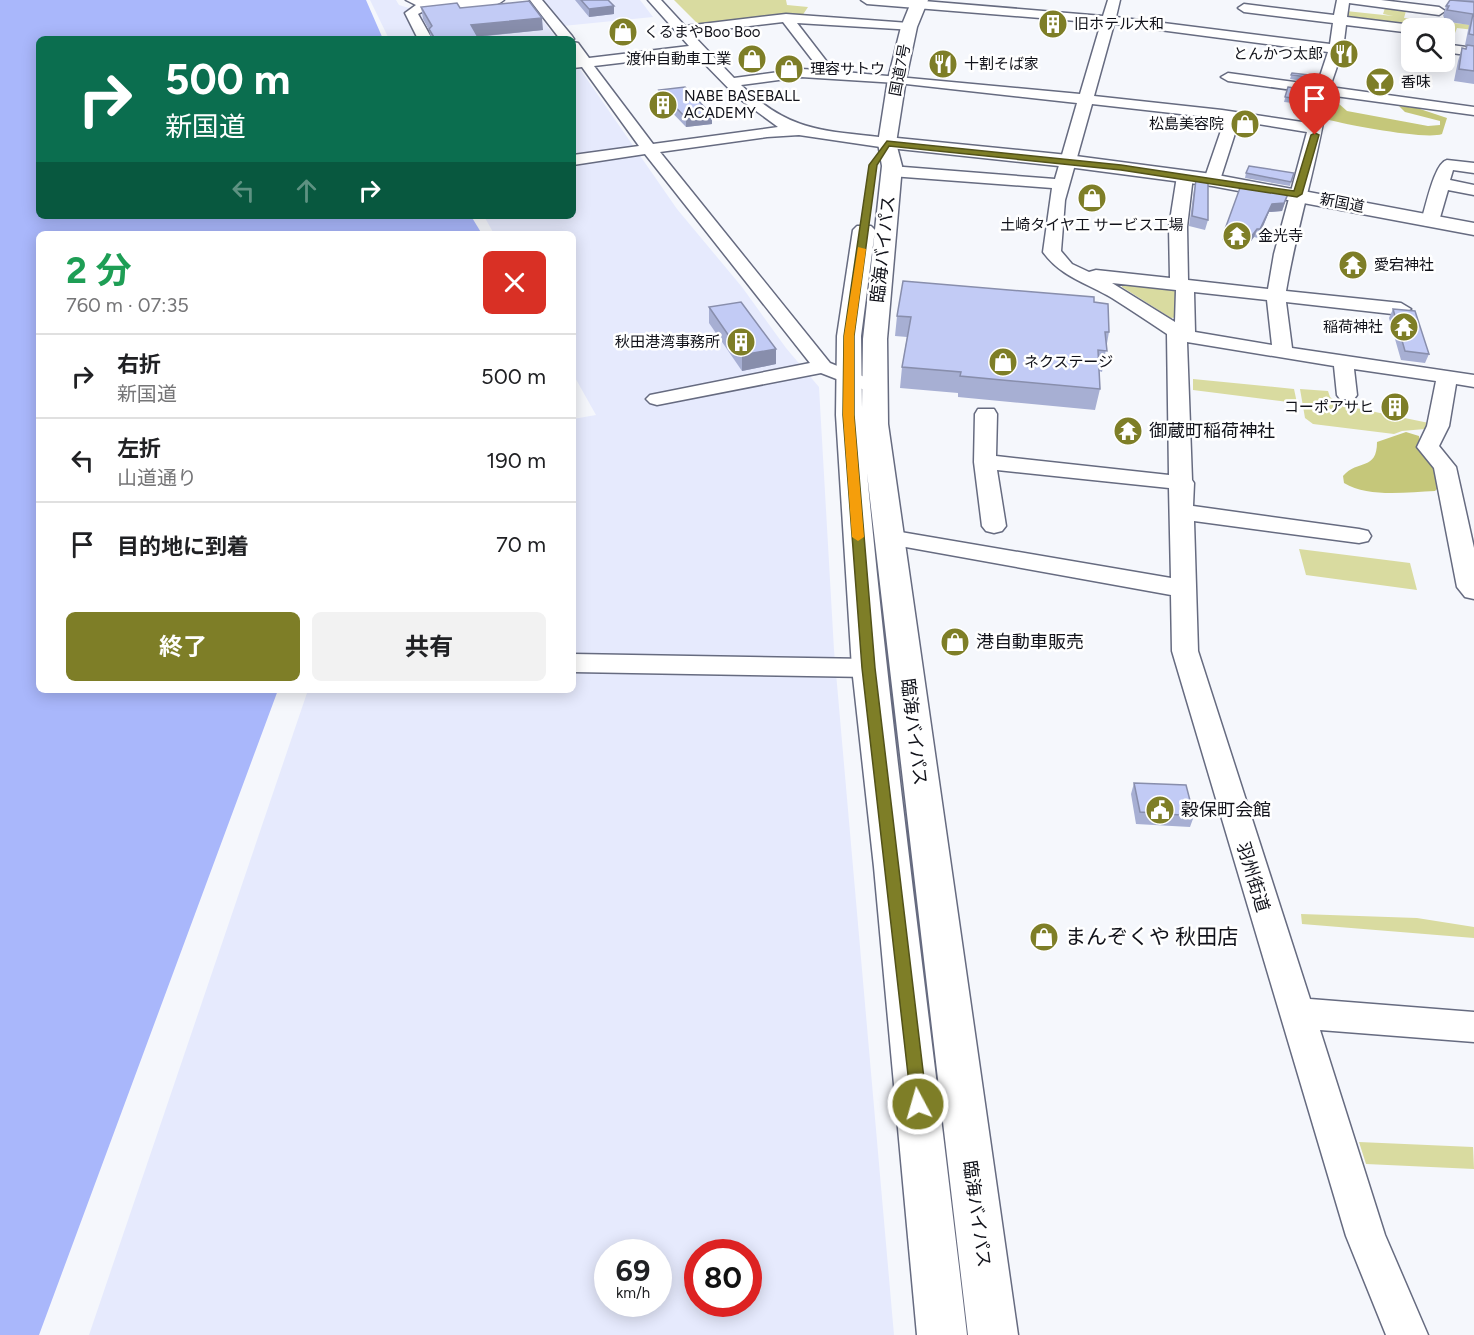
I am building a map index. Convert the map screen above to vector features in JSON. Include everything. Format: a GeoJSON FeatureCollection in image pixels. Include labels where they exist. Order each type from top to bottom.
{"type":"FeatureCollection","features":[{"type":"Feature","properties":{"kind":"main road","name":"国道7号"},"geometry":{"type":"LineString","coordinates":[[889,157],[897,79],[909,27],[919,2]]}},
{"type":"Feature","properties":{"kind":"main road","name":"新国道"},"geometry":{"type":"LineString","coordinates":[[889,157],[1068,161],[1185,176],[1297,194],[1474,229]]}},
{"type":"Feature","properties":{"kind":"main road","name":"臨海バイパス"},"geometry":{"type":"LineString","coordinates":[[889,157],[874,339],[849,378],[849,415],[869,668],[894,878],[942,1335]]}},
{"type":"Feature","properties":{"kind":"main road","name":"臨海バイパス"},"geometry":{"type":"LineString","coordinates":[[849,378],[875,424],[993,1335]]}},
{"type":"Feature","properties":{"kind":"street"},"geometry":{"type":"LineString","coordinates":[[412,0],[426,4],[498,0]]}},
{"type":"Feature","properties":{"kind":"street"},"geometry":{"type":"LineString","coordinates":[[536,0],[565,36]]}},
{"type":"Feature","properties":{"kind":"street"},"geometry":{"type":"LineString","coordinates":[[654,0],[732,82],[771,117],[799,130],[889,157],[1062,184]]}},
{"type":"Feature","properties":{"kind":"street"},"geometry":{"type":"LineString","coordinates":[[867,0],[919,2],[1108,21],[1236,41],[1336,49]]}},
{"type":"Feature","properties":{"kind":"street"},"geometry":{"type":"LineString","coordinates":[[1114,0],[1062,184],[1052,252],[1066,268],[1117,292],[1181,333],[1199,340],[1474,381]]}},
{"type":"Feature","properties":{"kind":"street"},"geometry":{"type":"LineString","coordinates":[[1283,353],[1276,295],[1297,194],[1316,129],[1322,91],[1336,49],[1343,0]]}},
{"type":"Feature","properties":{"kind":"street"},"geometry":{"type":"LineString","coordinates":[[1351,0],[1439,11]]}},
{"type":"Feature","properties":{"kind":"street"},"geometry":{"type":"LineString","coordinates":[[1414,0],[1456,5]]}},
{"type":"Feature","properties":{"kind":"street"},"geometry":{"type":"LineString","coordinates":[[423,36],[411,13],[426,4]]}},
{"type":"Feature","properties":{"kind":"street"},"geometry":{"type":"LineString","coordinates":[[1236,41],[1235,32],[1246,4],[1401,41]]}},
{"type":"Feature","properties":{"kind":"street"},"geometry":{"type":"LineString","coordinates":[[683,30],[786,18],[909,27]]}},
{"type":"Feature","properties":{"kind":"street"},"geometry":{"type":"LineString","coordinates":[[786,18],[818,55],[829,74]]}},
{"type":"Feature","properties":{"kind":"street"},"geometry":{"type":"LineString","coordinates":[[1339,27],[1401,29]]}},
{"type":"Feature","properties":{"kind":"street"},"geometry":{"type":"LineString","coordinates":[[580,64],[700,49]]}},
{"type":"Feature","properties":{"kind":"street"},"geometry":{"type":"LineString","coordinates":[[1455,49],[1474,52]]}},
{"type":"Feature","properties":{"kind":"street"},"geometry":{"type":"LineString","coordinates":[[580,64],[649,149],[849,378]]}},
{"type":"Feature","properties":{"kind":"street"},"geometry":{"type":"LineString","coordinates":[[1212,180],[1228,115],[1229,72],[1322,91],[1474,111]]}},
{"type":"Feature","properties":{"kind":"street"},"geometry":{"type":"LineString","coordinates":[[732,82],[801,73],[897,79],[1087,98],[1228,115],[1316,129]]}},
{"type":"Feature","properties":{"kind":"street"},"geometry":{"type":"LineString","coordinates":[[576,160],[799,130]]}},
{"type":"Feature","properties":{"kind":"street"},"geometry":{"type":"LineString","coordinates":[[1430,220],[1447,165],[1474,168]]}},
{"type":"Feature","properties":{"kind":"street","name":"羽州街道"},"geometry":{"type":"LineString","coordinates":[[1185,176],[1178,227],[1182,285],[1185,651],[1366,1236],[1407,1335]]}},
{"type":"Feature","properties":{"kind":"street"},"geometry":{"type":"LineString","coordinates":[[1440,183],[1474,190]]}},
{"type":"Feature","properties":{"kind":"street"},"geometry":{"type":"LineString","coordinates":[[1080,274],[1401,309]]}},
{"type":"Feature","properties":{"kind":"street"},"geometry":{"type":"LineString","coordinates":[[1343,360],[1347,395]]}},
{"type":"Feature","properties":{"kind":"street"},"geometry":{"type":"LineString","coordinates":[[1447,376],[1438,426],[1428,447],[1445,467],[1470,587],[1474,591]]}},
{"type":"Feature","properties":{"kind":"street"},"geometry":{"type":"LineString","coordinates":[[657,399],[849,378]]}},
{"type":"Feature","properties":{"kind":"street"},"geometry":{"type":"LineString","coordinates":[[986,414],[985,462],[994,526]]}},
{"type":"Feature","properties":{"kind":"street"},"geometry":{"type":"LineString","coordinates":[[985,462],[1183,483]]}},
{"type":"Feature","properties":{"kind":"street"},"geometry":{"type":"LineString","coordinates":[[1450,492],[1474,496]]}},
{"type":"Feature","properties":{"kind":"street"},"geometry":{"type":"LineString","coordinates":[[1184,512],[1359,536]]}},
{"type":"Feature","properties":{"kind":"street"},"geometry":{"type":"LineString","coordinates":[[889,537],[1185,588]]}},
{"type":"Feature","properties":{"kind":"street"},"geometry":{"type":"LineString","coordinates":[[576,663],[869,668]]}},
{"type":"Feature","properties":{"kind":"street"},"geometry":{"type":"LineString","coordinates":[[1295,1012],[1474,1027]]}},
{"type":"Feature","properties":{"kind":"shaded area"},"geometry":{"type":"Polygon","coordinates":[[[370,0],[396,0],[399,5],[412,9],[438,10],[528,1],[555,36],[388,36],[370,0]]]}},
{"type":"Feature","properties":{"kind":"shaded area"},"geometry":{"type":"Polygon","coordinates":[[[542,0],[640,0],[653,17],[563,26],[542,0]]]}},
{"type":"Feature","properties":{"kind":"shaded area"},"geometry":{"type":"Polygon","coordinates":[[[576,63],[677,209],[742,287],[786,348],[819,387],[834,650],[894,1335],[89,1335],[307,693],[576,693],[576,418],[596,415],[576,379],[576,231],[492,231],[486,219],[576,219],[576,63]]]}},
{"type":"Feature","properties":{"kind":"green space"},"geometry":{"type":"Polygon","coordinates":[[[674,0],[786,0],[787,5],[808,7],[802,16],[704,24],[697,23],[674,0]]]}},
{"type":"Feature","properties":{"kind":"green space"},"geometry":{"type":"Polygon","coordinates":[[[1386,5],[1433,14],[1406,11],[1404,18],[1401,18],[1401,26],[1344,19],[1346,11],[1393,16],[1383,14],[1386,5]]]}},
{"type":"Feature","properties":{"kind":"green space"},"geometry":{"type":"Polygon","coordinates":[[[1455,23],[1474,25],[1474,30],[1457,28],[1455,33],[1455,23]]]}},
{"type":"Feature","properties":{"kind":"green space"},"geometry":{"type":"Polygon","coordinates":[[[1328,102],[1338,103],[1347,111],[1428,126],[1440,125],[1440,121],[1405,112],[1399,106],[1417,108],[1447,118],[1442,134],[1404,134],[1329,120],[1327,117],[1328,102]]]}},
{"type":"Feature","properties":{"kind":"green space"},"geometry":{"type":"Polygon","coordinates":[[[1122,283],[1177,287],[1179,317],[1171,318],[1122,287],[1122,283]]]}},
{"type":"Feature","properties":{"kind":"green space"},"geometry":{"type":"Polygon","coordinates":[[[1193,379],[1294,389],[1297,403],[1193,390],[1193,379]]]}},
{"type":"Feature","properties":{"kind":"green space"},"geometry":{"type":"Polygon","coordinates":[[[1300,389],[1328,391],[1330,397],[1341,405],[1429,423],[1425,429],[1394,434],[1313,424],[1305,418],[1300,389]]]}},
{"type":"Feature","properties":{"kind":"green space"},"geometry":{"type":"Polygon","coordinates":[[[1406,432],[1419,436],[1420,445],[1440,470],[1439,487],[1435,491],[1376,492],[1354,488],[1344,483],[1343,476],[1374,457],[1377,442],[1406,432]]]}},
{"type":"Feature","properties":{"kind":"green space"},"geometry":{"type":"Polygon","coordinates":[[[1299,549],[1410,563],[1417,590],[1306,575],[1299,549]]]}},
{"type":"Feature","properties":{"kind":"green space"},"geometry":{"type":"Polygon","coordinates":[[[1301,914],[1417,918],[1474,927],[1474,938],[1302,924],[1301,914]]]}},
{"type":"Feature","properties":{"kind":"green space"},"geometry":{"type":"Polygon","coordinates":[[[1359,1142],[1473,1147],[1474,1169],[1366,1164],[1359,1142]]]}},
{"type":"Feature","properties":{"kind":"water"},"geometry":{"type":"Polygon","coordinates":[[[0,0],[366,0],[382,36],[36,36],[36,219],[473,219],[480,231],[36,231],[36,693],[277,693],[39,1335],[0,1335],[0,0]]]}},
{"type":"Feature","properties":{"kind":"building"},"geometry":{"type":"Polygon","coordinates":[[[581,0],[608,0],[614,6],[589,9],[581,0]]]}},
{"type":"Feature","properties":{"kind":"building"},"geometry":{"type":"Polygon","coordinates":[[[1450,0],[1474,2],[1474,35],[1469,34],[1473,14],[1447,10],[1449,6],[1446,6],[1450,0]]]}},
{"type":"Feature","properties":{"kind":"building"},"geometry":{"type":"Polygon","coordinates":[[[529,1],[542,18],[471,25],[477,36],[433,36],[429,29],[432,26],[421,7],[457,3],[460,8],[529,1]]]}},
{"type":"Feature","properties":{"kind":"building"},"geometry":{"type":"Polygon","coordinates":[[[1467,45],[1474,46],[1474,71],[1459,69],[1462,48],[1466,49],[1467,45]]]}},
{"type":"Feature","properties":{"kind":"building"},"geometry":{"type":"Polygon","coordinates":[[[1292,73],[1317,76],[1317,78],[1291,75],[1292,73]]]}},
{"type":"Feature","properties":{"kind":"building"},"geometry":{"type":"Polygon","coordinates":[[[685,87],[712,115],[686,118],[659,90],[685,87]]]}},
{"type":"Feature","properties":{"kind":"building"},"geometry":{"type":"Polygon","coordinates":[[[1288,87],[1313,91],[1311,101],[1285,97],[1288,87]]]}},
{"type":"Feature","properties":{"kind":"building"},"geometry":{"type":"Polygon","coordinates":[[[1249,166],[1294,173],[1291,182],[1246,173],[1249,166]]]}},
{"type":"Feature","properties":{"kind":"building"},"geometry":{"type":"Polygon","coordinates":[[[1196,179],[1208,181],[1208,220],[1192,216],[1196,179]]]}},
{"type":"Feature","properties":{"kind":"building"},"geometry":{"type":"Polygon","coordinates":[[[1241,185],[1288,194],[1284,203],[1272,204],[1260,229],[1257,229],[1251,237],[1224,232],[1241,185]]]}},
{"type":"Feature","properties":{"kind":"building","name":"ネクステージ"},"geometry":{"type":"Polygon","coordinates":[[[903,281],[1094,297],[1094,302],[1108,304],[1109,332],[1105,332],[1107,351],[1098,350],[1100,389],[960,376],[961,372],[902,367],[911,317],[897,316],[903,281]]]}},
{"type":"Feature","properties":{"kind":"building"},"geometry":{"type":"Polygon","coordinates":[[[741,302],[776,349],[742,355],[709,307],[741,302]]]}},
{"type":"Feature","properties":{"kind":"building"},"geometry":{"type":"Polygon","coordinates":[[[1393,309],[1415,311],[1429,354],[1405,351],[1393,309]]]}},
{"type":"Feature","properties":{"kind":"building"},"geometry":{"type":"Polygon","coordinates":[[[1134,783],[1186,785],[1194,816],[1140,812],[1134,783]]]}},
{"type":"Feature","properties":{"kind":"slow traffic"},"geometry":{"type":"LineString","coordinates":[[858,537],[849,415],[849,336],[861,249]]}},
{"type":"Feature","properties":{"kind":"place","name":"旧ホテル大和"},"geometry":{"type":"Point","coordinates":[1053,24]}},
{"type":"Feature","properties":{"kind":"place","name":"くるまやBoo Boo"},"geometry":{"type":"Point","coordinates":[623,32]}},
{"type":"Feature","properties":{"kind":"place","name":"とんかつ太郎"},"geometry":{"type":"Point","coordinates":[1344,54]}},
{"type":"Feature","properties":{"kind":"place","name":"渡仲自動車工業"},"geometry":{"type":"Point","coordinates":[752,59]}},
{"type":"Feature","properties":{"kind":"place","name":"十割そば家"},"geometry":{"type":"Point","coordinates":[943,64]}},
{"type":"Feature","properties":{"kind":"place","name":"理容サトウ"},"geometry":{"type":"Point","coordinates":[789,69]}},
{"type":"Feature","properties":{"kind":"place","name":"香味"},"geometry":{"type":"Point","coordinates":[1380,82]}},
{"type":"Feature","properties":{"kind":"place","name":"NABE BASEBALL ACADEMY"},"geometry":{"type":"Point","coordinates":[663,105]}},
{"type":"Feature","properties":{"kind":"place","name":"松島美容院"},"geometry":{"type":"Point","coordinates":[1245,124]}},
{"type":"Feature","properties":{"kind":"place","name":"土崎タイヤ工 サービス工場"},"geometry":{"type":"Point","coordinates":[1092,198]}},
{"type":"Feature","properties":{"kind":"place","name":"金光寺"},"geometry":{"type":"Point","coordinates":[1237,236]}},
{"type":"Feature","properties":{"kind":"place","name":"愛宕神社"},"geometry":{"type":"Point","coordinates":[1353,265]}},
{"type":"Feature","properties":{"kind":"place","name":"稲荷神社"},"geometry":{"type":"Point","coordinates":[1404,327]}},
{"type":"Feature","properties":{"kind":"place","name":"秋田港湾事務所"},"geometry":{"type":"Point","coordinates":[741,342]}},
{"type":"Feature","properties":{"kind":"place","name":"ネクステージ"},"geometry":{"type":"Point","coordinates":[1003,362]}},
{"type":"Feature","properties":{"kind":"place","name":"コーポアサヒ"},"geometry":{"type":"Point","coordinates":[1395,407]}},
{"type":"Feature","properties":{"kind":"place","name":"御蔵町稲荷神社"},"geometry":{"type":"Point","coordinates":[1128,431]}},
{"type":"Feature","properties":{"kind":"place","name":"港自動車販売"},"geometry":{"type":"Point","coordinates":[955,642]}},
{"type":"Feature","properties":{"kind":"place","name":"穀保町会館"},"geometry":{"type":"Point","coordinates":[1160,810]}},
{"type":"Feature","properties":{"kind":"place","name":"まんぞくや 秋田店"},"geometry":{"type":"Point","coordinates":[1044,937]}},
{"type":"Feature","properties":{"kind":"route"},"geometry":{"type":"LineString","coordinates":[[918,1104],[869,668],[849,415],[849,336],[873,165],[887,143],[1068,161],[1297,194],[1315,135]]}}]}
